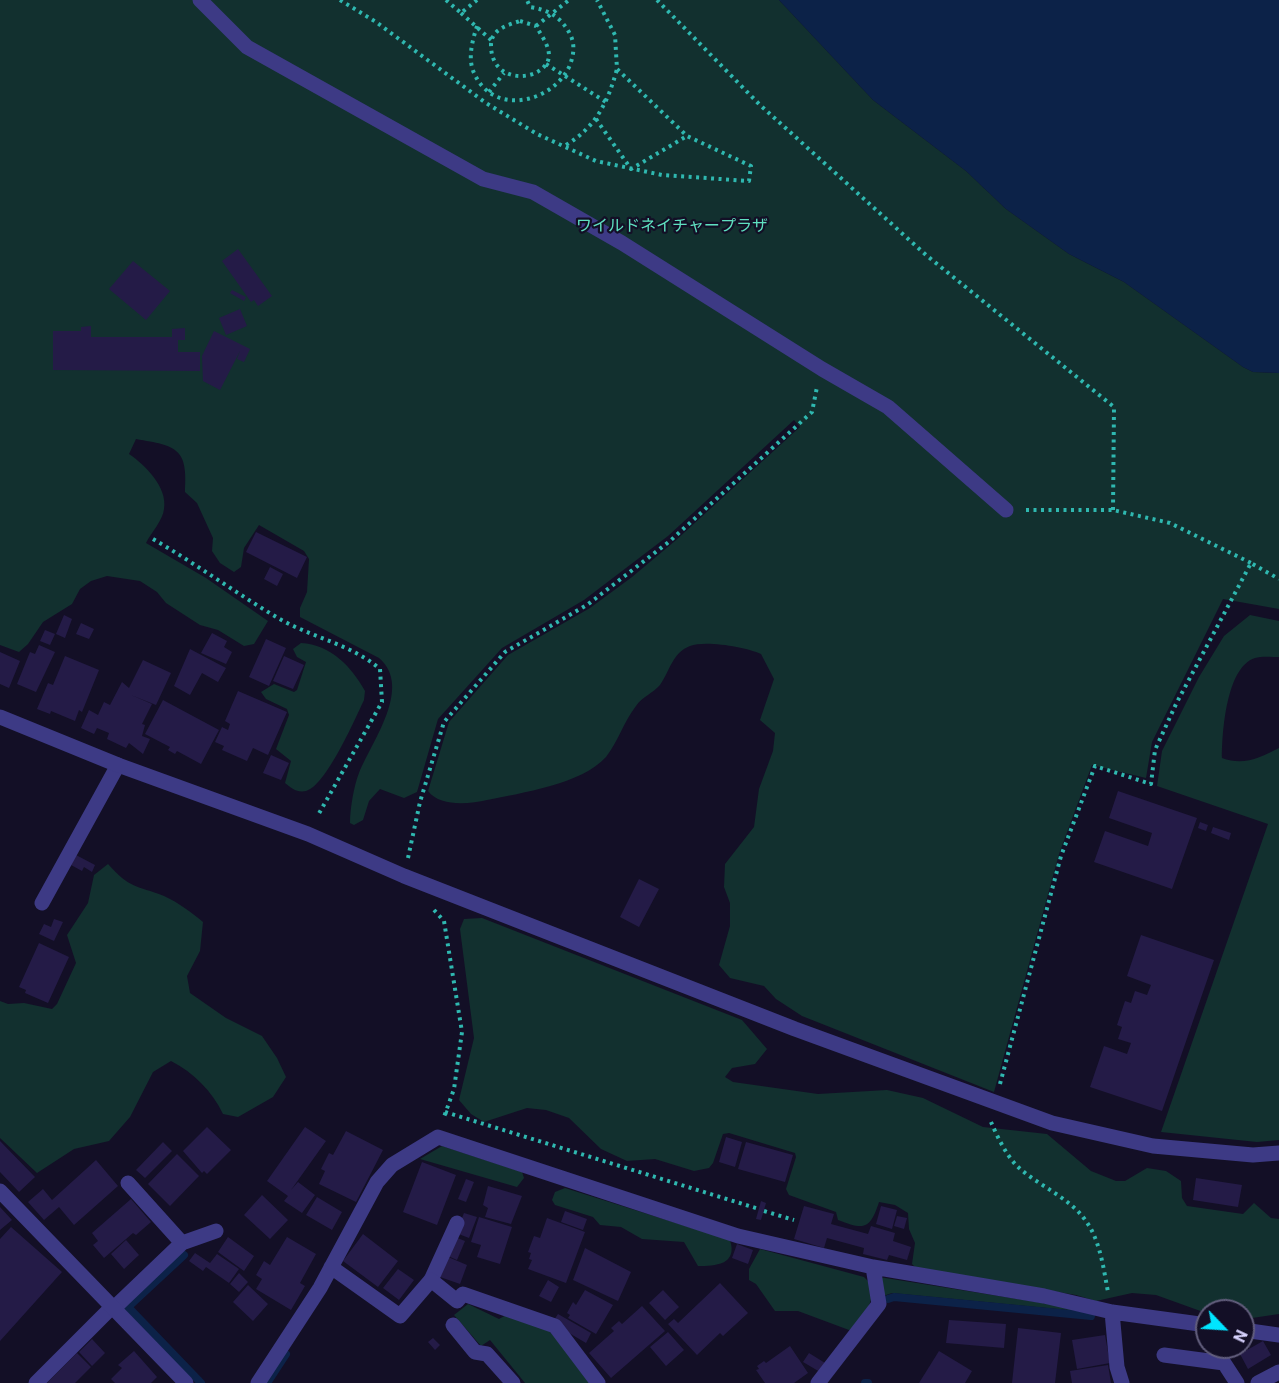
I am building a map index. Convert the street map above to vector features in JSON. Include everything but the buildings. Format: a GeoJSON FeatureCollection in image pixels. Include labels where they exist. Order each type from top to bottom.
{"type":"FeatureCollection","features":[{"type":"Feature","properties":{"kind":"street"},"geometry":{"type":"LineString","coordinates":[[200,0],[247,47],[483,179],[533,192],[621,243],[822,369],[888,407],[1006,510]]}},
{"type":"Feature","properties":{"kind":"street"},"geometry":{"type":"LineString","coordinates":[[0,717],[118,765],[308,834],[404,876],[795,1029],[995,1104],[1052,1123],[1153,1146],[1253,1155],[1279,1153]]}},
{"type":"Feature","properties":{"kind":"street"},"geometry":{"type":"LineString","coordinates":[[42,903],[118,765]]}},
{"type":"Feature","properties":{"kind":"street"},"geometry":{"type":"LineString","coordinates":[[258,1383],[331,1267],[377,1182],[392,1165],[438,1137],[738,1236],[873,1267],[1044,1296],[1112,1312],[1195,1323]]}},
{"type":"Feature","properties":{"kind":"street"},"geometry":{"type":"LineString","coordinates":[[128,1183],[182,1243]]}},
{"type":"Feature","properties":{"kind":"street"},"geometry":{"type":"LineString","coordinates":[[0,1191],[184,1382]]}},
{"type":"Feature","properties":{"kind":"street"},"geometry":{"type":"LineString","coordinates":[[331,1267],[400,1316],[431,1280],[457,1223]]}},
{"type":"Feature","properties":{"kind":"street"},"geometry":{"type":"LineString","coordinates":[[36,1383],[182,1243],[216,1231]]}},
{"type":"Feature","properties":{"kind":"street"},"geometry":{"type":"LineString","coordinates":[[818,1383],[879,1304],[873,1267]]}},
{"type":"Feature","properties":{"kind":"street"},"geometry":{"type":"LineString","coordinates":[[431,1280],[457,1301],[463,1294],[555,1326],[598,1383]]}},
{"type":"Feature","properties":{"kind":"street"},"geometry":{"type":"LineString","coordinates":[[1112,1312],[1117,1367],[1122,1383]]}},
{"type":"Feature","properties":{"kind":"street"},"geometry":{"type":"LineString","coordinates":[[453,1325],[475,1352],[487,1354],[513,1383]]}},
{"type":"Feature","properties":{"kind":"street"},"geometry":{"type":"LineString","coordinates":[[1255,1332],[1279,1335]]}},
{"type":"Feature","properties":{"kind":"street"},"geometry":{"type":"LineString","coordinates":[[1164,1355],[1224,1363],[1237,1383]]}},
{"type":"Feature","properties":{"kind":"street"},"geometry":{"type":"LineString","coordinates":[[1258,1383],[1279,1372]]}},
{"type":"Feature","properties":{"kind":"path"},"geometry":{"type":"LineString","coordinates":[[340,0],[376,22],[486,103],[537,134],[596,161],[662,175],[749,182],[751,166],[687,136],[617,69]]}},
{"type":"Feature","properties":{"kind":"path"},"geometry":{"type":"LineString","coordinates":[[446,0],[491,40]]}},
{"type":"Feature","properties":{"kind":"path"},"geometry":{"type":"LineString","coordinates":[[461,13],[477,0]]}},
{"type":"Feature","properties":{"kind":"path"},"geometry":{"type":"LineString","coordinates":[[477,26],[470,49],[475,75],[489,92],[509,100],[532,100],[550,91],[565,76],[572,58],[574,41],[554,14],[530,7],[527,0]]}},
{"type":"Feature","properties":{"kind":"path"},"geometry":{"type":"LineString","coordinates":[[536,26],[569,0]]}},
{"type":"Feature","properties":{"kind":"path"},"geometry":{"type":"LineString","coordinates":[[565,145],[582,135],[597,119],[606,102],[617,69],[615,35],[597,0]]}},
{"type":"Feature","properties":{"kind":"path"},"geometry":{"type":"LineString","coordinates":[[657,0],[759,104],[926,255],[1114,406],[1113,510]]}},
{"type":"Feature","properties":{"kind":"path"},"geometry":{"type":"LineString","coordinates":[[520,21],[536,26],[546,42],[549,56],[546,63],[529,76],[504,73],[496,68],[491,54],[491,40],[502,26],[520,21]]}},
{"type":"Feature","properties":{"kind":"path"},"geometry":{"type":"LineString","coordinates":[[546,63],[606,102]]}},
{"type":"Feature","properties":{"kind":"path"},"geometry":{"type":"LineString","coordinates":[[489,92],[504,73]]}},
{"type":"Feature","properties":{"kind":"path"},"geometry":{"type":"LineString","coordinates":[[597,119],[630,169]]}},
{"type":"Feature","properties":{"kind":"path"},"geometry":{"type":"LineString","coordinates":[[630,169],[687,136]]}},
{"type":"Feature","properties":{"kind":"path"},"geometry":{"type":"LineString","coordinates":[[412,838],[444,722],[497,661],[505,652],[587,605],[670,541],[812,412],[822,369]]}},
{"type":"Feature","properties":{"kind":"path"},"geometry":{"type":"LineString","coordinates":[[1006,510],[1113,510],[1170,523],[1279,579]]}},
{"type":"Feature","properties":{"kind":"path"},"geometry":{"type":"LineString","coordinates":[[153,539],[214,575],[279,619],[368,658],[380,669],[382,702],[308,834]]}},
{"type":"Feature","properties":{"kind":"path"},"geometry":{"type":"LineString","coordinates":[[1112,1312],[1099,1245],[1084,1218],[1059,1195],[1017,1165],[997,1136],[988,1115],[995,1104],[1061,856],[1095,766],[1151,784],[1155,750],[1176,704],[1251,563]]}},
{"type":"Feature","properties":{"kind":"path"},"geometry":{"type":"LineString","coordinates":[[431,906],[444,921],[462,1032],[454,1089],[438,1137]]}},
{"type":"Feature","properties":{"kind":"path"},"geometry":{"type":"LineString","coordinates":[[445,1112],[794,1220]]}},
{"type":"Feature","properties":{"kind":"green space","name":"ワイルドネイチャープラザ"},"geometry":{"type":"Polygon","coordinates":[[[0,0],[779,0],[873,100],[966,171],[1006,209],[1069,254],[1124,282],[1243,367],[1253,372],[1279,373],[1279,609],[1223,599],[1152,742],[1146,778],[1092,765],[1059,854],[994,1092],[802,1016],[776,999],[764,986],[730,978],[719,965],[730,926],[730,903],[724,887],[725,864],[754,827],[759,789],[773,751],[775,733],[760,720],[774,679],[761,654],[715,644],[697,644],[684,649],[675,658],[660,685],[636,706],[606,757],[582,774],[567,781],[472,803],[447,802],[433,796],[428,791],[449,722],[508,655],[590,608],[632,577],[800,427],[794,420],[668,536],[584,600],[502,648],[438,719],[417,792],[404,798],[380,789],[369,801],[363,820],[354,825],[350,823],[350,817],[357,778],[387,714],[391,699],[392,684],[388,670],[379,658],[300,617],[300,608],[307,592],[309,559],[304,551],[259,525],[244,548],[241,567],[234,572],[220,563],[212,551],[213,538],[197,503],[185,492],[182,458],[170,447],[136,439],[129,454],[154,477],[164,501],[161,518],[146,543],[206,578],[268,621],[254,644],[244,646],[218,630],[200,625],[166,603],[157,592],[140,581],[107,576],[91,581],[80,589],[72,604],[43,622],[28,644],[19,652],[0,645],[0,0]]]}},
{"type":"Feature","properties":{"kind":"green space"},"geometry":{"type":"Polygon","coordinates":[[[1250,615],[1279,621],[1279,657],[1255,658],[1245,664],[1238,674],[1228,702],[1222,758],[1244,761],[1258,758],[1279,748],[1279,1140],[1257,1142],[1161,1132],[1268,824],[1157,786],[1162,751],[1199,677],[1224,636],[1250,615]]]}},
{"type":"Feature","properties":{"kind":"green space"},"geometry":{"type":"Polygon","coordinates":[[[301,643],[322,648],[339,658],[347,665],[365,691],[364,700],[331,765],[314,786],[306,791],[294,790],[285,783],[291,761],[276,749],[289,715],[287,709],[266,699],[261,692],[274,684],[294,692],[297,690],[306,662],[297,657],[293,649],[301,643]]]}},
{"type":"Feature","properties":{"kind":"green space"},"geometry":{"type":"Polygon","coordinates":[[[108,864],[128,882],[164,896],[203,922],[200,951],[187,976],[190,993],[226,1018],[262,1036],[277,1058],[286,1077],[273,1097],[238,1117],[223,1114],[201,1083],[171,1061],[153,1072],[130,1117],[109,1141],[74,1149],[37,1173],[0,1138],[0,1001],[52,1009],[57,1004],[76,963],[67,935],[88,903],[94,875],[108,864]]]}},
{"type":"Feature","properties":{"kind":"green space"},"geometry":{"type":"Polygon","coordinates":[[[482,918],[742,1020],[767,1049],[755,1064],[732,1068],[725,1077],[733,1082],[818,1094],[887,1090],[923,1098],[983,1127],[1047,1134],[1091,1171],[1116,1181],[1125,1181],[1147,1168],[1166,1171],[1181,1181],[1182,1198],[1187,1206],[1243,1214],[1254,1203],[1271,1218],[1279,1219],[1279,1314],[1255,1318],[1255,1299],[1195,1299],[1195,1309],[1156,1295],[1132,1293],[1096,1301],[1076,1295],[916,1268],[912,1264],[915,1243],[909,1229],[908,1213],[895,1205],[879,1202],[869,1223],[865,1225],[854,1225],[838,1220],[836,1212],[789,1195],[786,1189],[796,1157],[795,1153],[729,1133],[723,1134],[709,1168],[694,1171],[655,1159],[627,1161],[601,1149],[569,1118],[546,1110],[527,1108],[484,1122],[471,1114],[459,1100],[474,1038],[460,929],[464,919],[482,918]]]}},
{"type":"Feature","properties":{"kind":"green space"},"geometry":{"type":"Polygon","coordinates":[[[442,1146],[522,1172],[524,1178],[517,1187],[420,1159],[442,1146]]]}},
{"type":"Feature","properties":{"kind":"green space"},"geometry":{"type":"Polygon","coordinates":[[[565,1188],[730,1240],[731,1255],[718,1264],[698,1266],[684,1242],[642,1239],[621,1227],[600,1225],[593,1217],[555,1205],[552,1200],[555,1192],[565,1188]]]}},
{"type":"Feature","properties":{"kind":"green space"},"geometry":{"type":"Polygon","coordinates":[[[760,1249],[864,1277],[872,1289],[872,1296],[867,1310],[855,1329],[849,1330],[798,1311],[775,1311],[756,1284],[749,1280],[749,1269],[760,1249]]]}},
{"type":"Feature","properties":{"kind":"green space"},"geometry":{"type":"Polygon","coordinates":[[[879,1277],[1068,1307],[1078,1311],[892,1293],[883,1296],[879,1277]]]}},
{"type":"Feature","properties":{"kind":"green space"},"geometry":{"type":"Polygon","coordinates":[[[468,1304],[499,1319],[508,1314],[548,1330],[559,1340],[592,1383],[525,1383],[490,1340],[481,1346],[454,1315],[468,1304]]]}},
{"type":"Feature","properties":{"kind":"water"},"geometry":{"type":"Polygon","coordinates":[[[779,0],[1279,0],[1279,373],[1253,372],[1243,367],[1124,282],[1069,254],[1006,209],[966,171],[873,100],[779,0]]]}},
{"type":"Feature","properties":{"kind":"waterway"},"geometry":{"type":"LineString","coordinates":[[184,1255],[128,1307],[201,1383]]}},
{"type":"Feature","properties":{"kind":"waterway"},"geometry":{"type":"LineString","coordinates":[[888,1299],[894,1297],[1091,1316]]}},
{"type":"Feature","properties":{"kind":"waterway"},"geometry":{"type":"LineString","coordinates":[[267,1383],[286,1354]]}}]}
